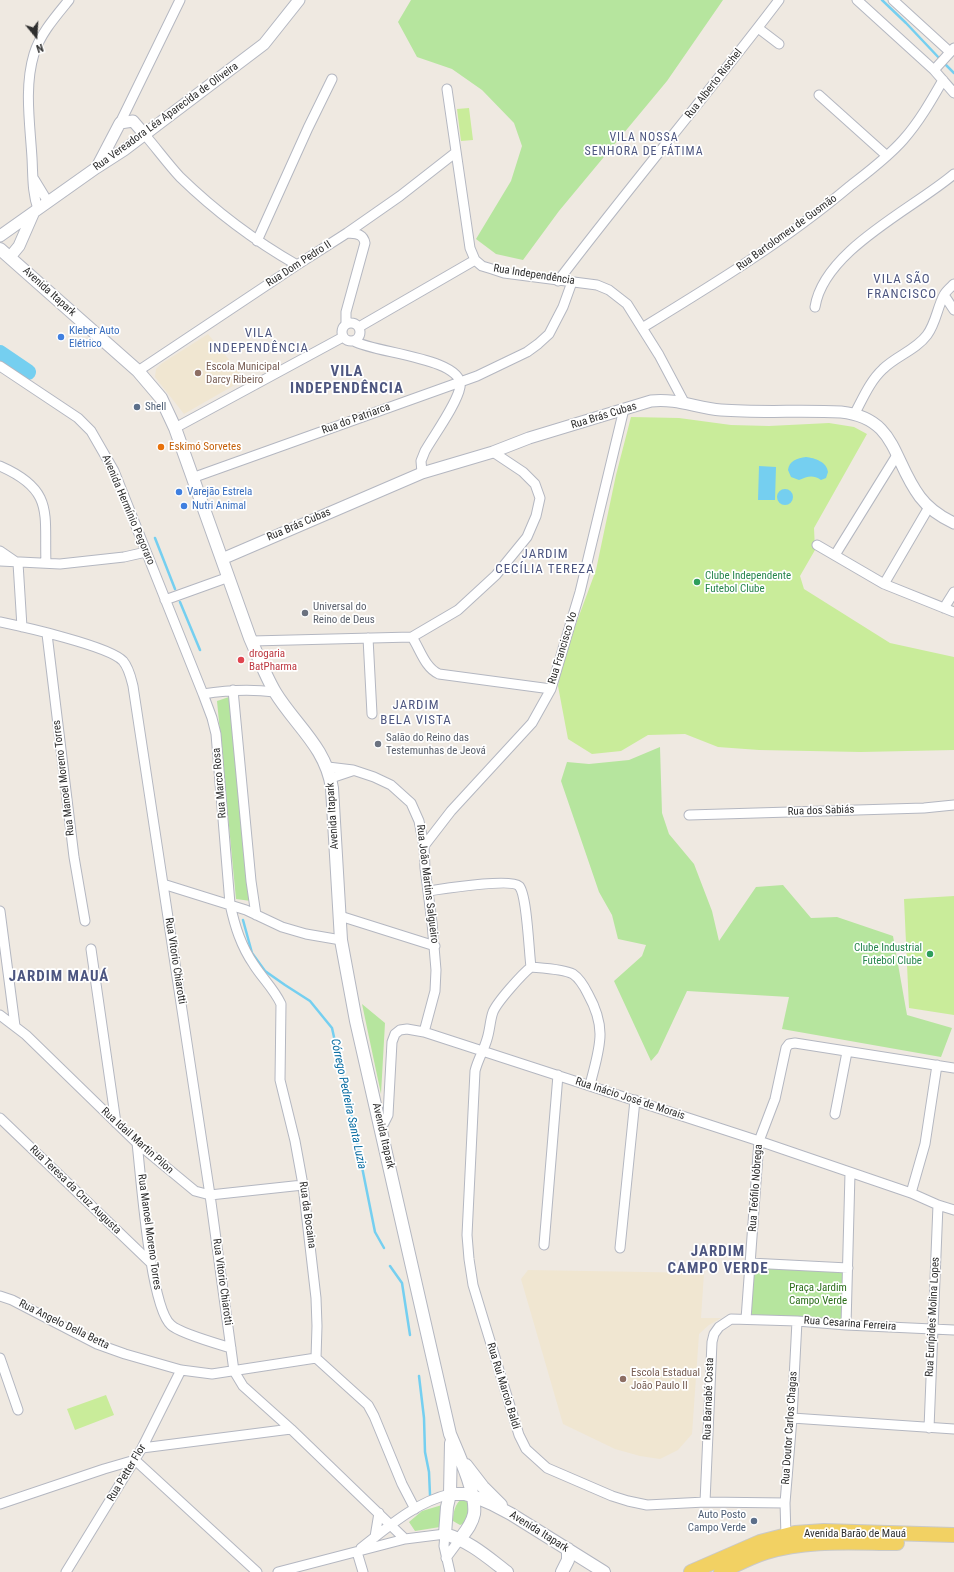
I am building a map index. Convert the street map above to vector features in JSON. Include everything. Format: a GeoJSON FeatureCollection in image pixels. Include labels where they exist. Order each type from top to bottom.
{"type":"FeatureCollection","features":[{"type":"Feature","properties":{"kind":"main road","name":"Avenida Itapark"},"geometry":{"type":"LineString","coordinates":[[0,249],[138,371],[161,398],[175,428],[261,665],[275,692],[318,750],[329,772],[341,940],[356,1021],[381,1125],[450,1434],[472,1496],[474,1514],[470,1524],[460,1539]]}},
{"type":"Feature","properties":{"kind":"main road","name":"Avenida Itapark"},"geometry":{"type":"LineString","coordinates":[[445,1534],[447,1507],[450,1494],[450,1434]]}},
{"type":"Feature","properties":{"kind":"main road"},"geometry":{"type":"LineString","coordinates":[[457,1451],[483,1487],[511,1514]]}},
{"type":"Feature","properties":{"kind":"main road","name":"Avenida Itapark"},"geometry":{"type":"LineString","coordinates":[[450,1494],[464,1494],[472,1496],[511,1514],[604,1572]]}},
{"type":"Feature","properties":{"kind":"main road","name":"Avenida Barão de Mauá"},"geometry":{"type":"LineString","coordinates":[[691,1572],[760,1542],[795,1534],[824,1531],[954,1535]]}},
{"type":"Feature","properties":{"kind":"main road"},"geometry":{"type":"LineString","coordinates":[[445,1534],[460,1539],[478,1549],[507,1572]]}},
{"type":"Feature","properties":{"kind":"main road","name":"Avenida Barão de Mauá"},"geometry":{"type":"LineString","coordinates":[[721,1572],[765,1552],[791,1546],[830,1542],[954,1543]]}},
{"type":"Feature","properties":{"kind":"main road"},"geometry":{"type":"LineString","coordinates":[[562,1572],[568,1560],[568,1549]]}},
{"type":"Feature","properties":{"kind":"street"},"geometry":{"type":"LineString","coordinates":[[10,257],[19,246],[36,211],[29,108],[29,80],[34,53],[51,23],[69,0]]}},
{"type":"Feature","properties":{"kind":"street","name":"Rua Vereadora Léa Aparecida de Oliveira"},"geometry":{"type":"LineString","coordinates":[[0,236],[145,135],[258,49],[270,38],[299,0]]}},
{"type":"Feature","properties":{"kind":"street","name":"Rua Alberto Rischel"},"geometry":{"type":"LineString","coordinates":[[558,281],[586,243],[674,136],[779,0]]}},
{"type":"Feature","properties":{"kind":"street"},"geometry":{"type":"LineString","coordinates":[[857,0],[934,70],[954,93]]}},
{"type":"Feature","properties":{"kind":"street"},"geometry":{"type":"LineString","coordinates":[[893,0],[948,55],[934,70]]}},
{"type":"Feature","properties":{"kind":"street"},"geometry":{"type":"LineString","coordinates":[[96,168],[112,140],[179,2]]}},
{"type":"Feature","properties":{"kind":"street"},"geometry":{"type":"LineString","coordinates":[[758,28],[779,44]]}},
{"type":"Feature","properties":{"kind":"street"},"geometry":{"type":"LineString","coordinates":[[257,241],[332,79]]}},
{"type":"Feature","properties":{"kind":"street","name":"Rua Bartolomeu de Gusmão"},"geometry":{"type":"LineString","coordinates":[[642,328],[711,286],[807,222],[887,156],[903,140],[918,121],[943,80]]}},
{"type":"Feature","properties":{"kind":"street"},"geometry":{"type":"LineString","coordinates":[[358,327],[475,260],[470,248],[447,89]]}},
{"type":"Feature","properties":{"kind":"street"},"geometry":{"type":"LineString","coordinates":[[819,95],[887,156]]}},
{"type":"Feature","properties":{"kind":"street"},"geometry":{"type":"LineString","coordinates":[[128,106],[134,121],[192,189],[257,241],[297,265]]}},
{"type":"Feature","properties":{"kind":"street"},"geometry":{"type":"LineString","coordinates":[[120,123],[134,121]]}},
{"type":"Feature","properties":{"kind":"street"},"geometry":{"type":"LineString","coordinates":[[112,140],[115,148],[121,151],[124,150]]}},
{"type":"Feature","properties":{"kind":"street","name":"Rua Dom Pedro II"},"geometry":{"type":"LineString","coordinates":[[138,371],[347,233],[400,196],[456,152]]}},
{"type":"Feature","properties":{"kind":"street"},"geometry":{"type":"LineString","coordinates":[[815,307],[817,296],[827,278],[836,266],[854,248],[954,174]]}},
{"type":"Feature","properties":{"kind":"street"},"geometry":{"type":"LineString","coordinates":[[33,178],[48,202]]}},
{"type":"Feature","properties":{"kind":"street"},"geometry":{"type":"LineString","coordinates":[[347,233],[360,234],[364,238],[365,243],[346,312],[346,324],[341,331],[342,337],[348,341],[354,341],[365,346],[407,355],[440,365],[457,374],[460,382],[458,395],[453,405],[425,451],[421,461],[422,473]]}},
{"type":"Feature","properties":{"kind":"street","name":"Rua Independência"},"geometry":{"type":"LineString","coordinates":[[475,260],[482,266],[504,272],[558,281],[598,285],[609,290],[627,304],[659,355],[684,402]]}},
{"type":"Feature","properties":{"kind":"street","name":"Rua do Patriarca"},"geometry":{"type":"LineString","coordinates":[[192,478],[460,382],[527,352],[549,334],[563,307],[572,282]]}},
{"type":"Feature","properties":{"kind":"street"},"geometry":{"type":"LineString","coordinates":[[855,414],[869,385],[877,375],[899,356],[917,345],[926,336],[931,328],[944,295],[954,284]]}},
{"type":"Feature","properties":{"kind":"street"},"geometry":{"type":"LineString","coordinates":[[944,295],[954,310]]}},
{"type":"Feature","properties":{"kind":"street"},"geometry":{"type":"LineString","coordinates":[[346,324],[352,323],[358,327],[359,335],[354,341]]}},
{"type":"Feature","properties":{"kind":"street"},"geometry":{"type":"LineString","coordinates":[[175,428],[342,337]]}},
{"type":"Feature","properties":{"kind":"street","name":"Avenida Hermínio Pegoraro"},"geometry":{"type":"LineString","coordinates":[[0,366],[62,406],[78,418],[91,431],[114,471],[203,694]]}},
{"type":"Feature","properties":{"kind":"street","name":"Rua Brás Cubas"},"geometry":{"type":"LineString","coordinates":[[222,559],[422,473],[493,452],[529,438],[624,409],[661,400],[684,402],[719,410],[826,411],[855,414],[864,417],[874,422],[884,432],[912,486],[929,507],[954,524]]}},
{"type":"Feature","properties":{"kind":"street","name":"Rua Francisco Vo"},"geometry":{"type":"LineString","coordinates":[[424,846],[451,812],[532,723],[551,690],[582,585],[624,409]]}},
{"type":"Feature","properties":{"kind":"street"},"geometry":{"type":"LineString","coordinates":[[252,641],[412,637],[458,610],[496,575],[527,537],[536,516],[540,498],[535,484],[523,472],[493,452]]}},
{"type":"Feature","properties":{"kind":"street"},"geometry":{"type":"LineString","coordinates":[[835,554],[897,455]]}},
{"type":"Feature","properties":{"kind":"street"},"geometry":{"type":"LineString","coordinates":[[0,466],[23,478],[34,488],[44,507],[47,528],[46,564]]}},
{"type":"Feature","properties":{"kind":"street"},"geometry":{"type":"LineString","coordinates":[[884,584],[929,507]]}},
{"type":"Feature","properties":{"kind":"street"},"geometry":{"type":"LineString","coordinates":[[817,545],[835,554],[884,584],[954,612]]}},
{"type":"Feature","properties":{"kind":"street"},"geometry":{"type":"LineString","coordinates":[[0,551],[18,563]]}},
{"type":"Feature","properties":{"kind":"street"},"geometry":{"type":"LineString","coordinates":[[0,561],[46,564],[81,562],[124,557],[146,552]]}},
{"type":"Feature","properties":{"kind":"street"},"geometry":{"type":"LineString","coordinates":[[18,563],[22,627]]}},
{"type":"Feature","properties":{"kind":"street"},"geometry":{"type":"LineString","coordinates":[[165,600],[228,577]]}},
{"type":"Feature","properties":{"kind":"street"},"geometry":{"type":"LineString","coordinates":[[944,608],[954,592]]}},
{"type":"Feature","properties":{"kind":"street","name":"Rua Vitorio Chiarotti"},"geometry":{"type":"LineString","coordinates":[[0,622],[110,652],[124,662],[128,669],[133,686],[164,884],[234,1371]]}},
{"type":"Feature","properties":{"kind":"street","name":"Rua Manoel Moreno Torres"},"geometry":{"type":"LineString","coordinates":[[47,634],[74,857],[85,921]]}},
{"type":"Feature","properties":{"kind":"street"},"geometry":{"type":"LineString","coordinates":[[412,637],[418,645],[428,666],[434,672],[439,674],[551,690]]}},
{"type":"Feature","properties":{"kind":"street"},"geometry":{"type":"LineString","coordinates":[[368,638],[372,714]]}},
{"type":"Feature","properties":{"kind":"street"},"geometry":{"type":"LineString","coordinates":[[203,694],[233,690],[259,690],[275,692]]}},
{"type":"Feature","properties":{"kind":"street","name":"Rua Marco Rosa"},"geometry":{"type":"LineString","coordinates":[[233,690],[251,881],[256,915]]}},
{"type":"Feature","properties":{"kind":"street","name":"Rua Marco Rosa"},"geometry":{"type":"LineString","coordinates":[[203,694],[212,718],[218,752],[230,904]]}},
{"type":"Feature","properties":{"kind":"street","name":"Rua João Martins Salgueiro"},"geometry":{"type":"LineString","coordinates":[[329,772],[353,770],[391,785],[411,803],[419,821],[424,846],[435,946],[436,970],[435,991],[424,1032]]}},
{"type":"Feature","properties":{"kind":"street","name":"Rua dos Sabiás"},"geometry":{"type":"LineString","coordinates":[[689,815],[916,808],[954,805]]}},
{"type":"Feature","properties":{"kind":"street"},"geometry":{"type":"LineString","coordinates":[[428,891],[480,884],[512,883],[518,886],[524,899],[531,967],[552,969],[573,974],[585,988],[593,1002],[601,1028],[601,1042],[590,1085]]}},
{"type":"Feature","properties":{"kind":"street"},"geometry":{"type":"LineString","coordinates":[[164,884],[230,904],[282,927],[306,934],[341,940]]}},
{"type":"Feature","properties":{"kind":"street","name":"Rua da Bocaina"},"geometry":{"type":"LineString","coordinates":[[230,904],[236,929],[245,950],[276,994],[281,1004],[280,1080],[295,1141],[303,1185],[316,1298],[316,1358]]}},
{"type":"Feature","properties":{"kind":"street"},"geometry":{"type":"LineString","coordinates":[[0,911],[15,1026]]}},
{"type":"Feature","properties":{"kind":"street"},"geometry":{"type":"LineString","coordinates":[[340,916],[435,946]]}},
{"type":"Feature","properties":{"kind":"street"},"geometry":{"type":"LineString","coordinates":[[91,949],[116,1123]]}},
{"type":"Feature","properties":{"kind":"street","name":"Rua Rui Marcio Baldi"},"geometry":{"type":"LineString","coordinates":[[531,967],[523,973],[492,1013],[487,1040],[478,1060],[475,1079],[466,1235],[473,1285],[519,1435],[526,1449],[548,1468],[612,1496],[628,1501],[647,1505],[705,1502],[785,1503]]}},
{"type":"Feature","properties":{"kind":"street","name":"Rua Idail Martin Pilon"},"geometry":{"type":"LineString","coordinates":[[0,1015],[15,1026],[137,1143],[188,1186],[202,1194],[210,1196]]}},
{"type":"Feature","properties":{"kind":"street","name":"Rua Inácio José de Morais"},"geometry":{"type":"LineString","coordinates":[[381,1125],[384,1123],[388,1115],[392,1042],[395,1034],[400,1030],[407,1029],[424,1032],[481,1052],[590,1085],[759,1141],[954,1210]]}},
{"type":"Feature","properties":{"kind":"street","name":"Rua Teófilo Nóbrega"},"geometry":{"type":"LineString","coordinates":[[746,1319],[754,1228],[759,1141],[775,1099],[786,1048],[789,1044],[795,1043],[847,1052]]}},
{"type":"Feature","properties":{"kind":"street"},"geometry":{"type":"LineString","coordinates":[[835,1114],[847,1052],[954,1068]]}},
{"type":"Feature","properties":{"kind":"street"},"geometry":{"type":"LineString","coordinates":[[911,1194],[925,1144],[937,1065]]}},
{"type":"Feature","properties":{"kind":"street"},"geometry":{"type":"LineString","coordinates":[[544,1245],[558,1075]]}},
{"type":"Feature","properties":{"kind":"street"},"geometry":{"type":"LineString","coordinates":[[620,1248],[635,1100]]}},
{"type":"Feature","properties":{"kind":"street","name":"Rua Teresa da Cruz Augusta"},"geometry":{"type":"LineString","coordinates":[[0,1118],[151,1263]]}},
{"type":"Feature","properties":{"kind":"street","name":"Rua Manoel Moreno Torres"},"geometry":{"type":"LineString","coordinates":[[137,1143],[151,1263],[161,1308],[165,1319],[171,1326],[231,1348]]}},
{"type":"Feature","properties":{"kind":"street"},"geometry":{"type":"LineString","coordinates":[[846,1326],[850,1173]]}},
{"type":"Feature","properties":{"kind":"street"},"geometry":{"type":"LineString","coordinates":[[210,1196],[303,1185]]}},
{"type":"Feature","properties":{"kind":"street","name":"Rua Eurípides Molina Lopes"},"geometry":{"type":"LineString","coordinates":[[929,1428],[938,1205]]}},
{"type":"Feature","properties":{"kind":"street"},"geometry":{"type":"LineString","coordinates":[[750,1263],[848,1268]]}},
{"type":"Feature","properties":{"kind":"street","name":"Rua Angelo Della Betta"},"geometry":{"type":"LineString","coordinates":[[0,1296],[12,1300],[97,1344],[125,1354],[181,1370],[212,1374],[316,1358]]}},
{"type":"Feature","properties":{"kind":"street","name":"Rua Barnabé Costa"},"geometry":{"type":"LineString","coordinates":[[705,1502],[712,1342],[714,1334],[724,1323],[731,1319],[746,1319]]}},
{"type":"Feature","properties":{"kind":"street","name":"Rua Cesarina Ferreira"},"geometry":{"type":"LineString","coordinates":[[746,1319],[797,1321],[846,1326],[954,1330]]}},
{"type":"Feature","properties":{"kind":"street","name":"Rua Doutor Carlos Chagas"},"geometry":{"type":"LineString","coordinates":[[786,1536],[785,1503],[792,1418],[797,1321]]}},
{"type":"Feature","properties":{"kind":"street"},"geometry":{"type":"LineString","coordinates":[[0,1358],[18,1410]]}},
{"type":"Feature","properties":{"kind":"street"},"geometry":{"type":"LineString","coordinates":[[316,1358],[368,1405],[402,1484],[415,1509]]}},
{"type":"Feature","properties":{"kind":"street","name":"Rua Petter Flor"},"geometry":{"type":"LineString","coordinates":[[66,1572],[142,1448],[181,1370]]}},
{"type":"Feature","properties":{"kind":"street"},"geometry":{"type":"LineString","coordinates":[[234,1371],[243,1386],[291,1429],[405,1538]]}},
{"type":"Feature","properties":{"kind":"street"},"geometry":{"type":"LineString","coordinates":[[792,1418],[954,1429]]}},
{"type":"Feature","properties":{"kind":"street"},"geometry":{"type":"LineString","coordinates":[[142,1448],[291,1429]]}},
{"type":"Feature","properties":{"kind":"street"},"geometry":{"type":"LineString","coordinates":[[0,1504],[135,1460],[257,1572]]}},
{"type":"Feature","properties":{"kind":"street"},"geometry":{"type":"LineString","coordinates":[[357,1552],[375,1537],[429,1500],[450,1494]]}},
{"type":"Feature","properties":{"kind":"street"},"geometry":{"type":"LineString","coordinates":[[375,1537],[379,1513]]}},
{"type":"Feature","properties":{"kind":"street"},"geometry":{"type":"LineString","coordinates":[[280,1572],[405,1538],[445,1534],[444,1546],[450,1572]]}},
{"type":"Feature","properties":{"kind":"street"},"geometry":{"type":"LineString","coordinates":[[446,1558],[460,1539]]}},
{"type":"Feature","properties":{"kind":"street"},"geometry":{"type":"LineString","coordinates":[[357,1552],[363,1572]]}},
{"type":"Feature","properties":{"kind":"shaded area","name":"Escola Municipal Darcy Ribeiro"},"geometry":{"type":"Polygon","coordinates":[[[208,334],[245,379],[184,414],[155,377],[156,369],[161,364],[208,334]]]}},
{"type":"Feature","properties":{"kind":"shaded area","name":"Escola Estadual João Paulo II"},"geometry":{"type":"Polygon","coordinates":[[[528,1270],[704,1273],[701,1318],[721,1318],[709,1325],[699,1334],[692,1434],[678,1450],[660,1459],[640,1456],[615,1449],[563,1424],[521,1279],[528,1270]]]}},
{"type":"Feature","properties":{"kind":"green space"},"geometry":{"type":"Polygon","coordinates":[[[411,0],[723,0],[667,81],[559,211],[523,260],[496,254],[476,239],[511,181],[522,146],[514,123],[482,90],[452,69],[417,57],[398,22],[411,0]]]}},
{"type":"Feature","properties":{"kind":"green space"},"geometry":{"type":"Polygon","coordinates":[[[469,108],[473,140],[461,141],[457,109],[469,108]]]}},
{"type":"Feature","properties":{"kind":"green space","name":"Clube Independente Futebol Clube"},"geometry":{"type":"Polygon","coordinates":[[[631,417],[679,418],[731,425],[769,426],[829,423],[854,427],[867,434],[814,528],[815,550],[800,576],[804,589],[890,643],[954,657],[954,750],[861,752],[759,750],[718,747],[685,734],[648,735],[621,751],[592,754],[568,739],[558,686],[563,659],[596,570],[616,475],[631,417]]]}},
{"type":"Feature","properties":{"kind":"green space"},"geometry":{"type":"Polygon","coordinates":[[[229,697],[251,901],[236,899],[217,701],[229,697]]]}},
{"type":"Feature","properties":{"kind":"green space"},"geometry":{"type":"Polygon","coordinates":[[[660,747],[662,813],[669,834],[694,864],[712,911],[719,941],[756,887],[783,885],[811,918],[837,917],[893,936],[907,1015],[952,1028],[941,1057],[782,1029],[789,997],[687,991],[658,1053],[651,1061],[614,981],[642,956],[646,945],[618,939],[612,915],[599,892],[561,781],[567,762],[589,764],[629,760],[660,747]]]}},
{"type":"Feature","properties":{"kind":"green space","name":"Clube Industrial Futebol Clube"},"geometry":{"type":"Polygon","coordinates":[[[954,896],[954,1015],[909,1008],[904,899],[954,896]]]}},
{"type":"Feature","properties":{"kind":"green space"},"geometry":{"type":"Polygon","coordinates":[[[362,1004],[385,1023],[381,1094],[362,1004]]]}},
{"type":"Feature","properties":{"kind":"green space","name":"Praça Jardim Campo Verde"},"geometry":{"type":"Polygon","coordinates":[[[752,1265],[846,1270],[844,1322],[749,1315],[752,1265]]]}},
{"type":"Feature","properties":{"kind":"green space"},"geometry":{"type":"Polygon","coordinates":[[[106,1395],[114,1415],[75,1430],[67,1409],[106,1395]]]}},
{"type":"Feature","properties":{"kind":"green space"},"geometry":{"type":"Polygon","coordinates":[[[462,1498],[470,1502],[468,1522],[460,1525],[453,1521],[453,1518],[456,1506],[462,1498]]]}},
{"type":"Feature","properties":{"kind":"green space"},"geometry":{"type":"Polygon","coordinates":[[[442,1505],[440,1527],[415,1531],[409,1522],[422,1511],[442,1505]]]}},
{"type":"Feature","properties":{"kind":"water"},"geometry":{"type":"Polygon","coordinates":[[[806,457],[813,458],[823,463],[828,472],[826,478],[821,480],[815,477],[810,477],[799,480],[791,477],[788,470],[790,464],[797,459],[806,457]]]}},
{"type":"Feature","properties":{"kind":"water"},"geometry":{"type":"Polygon","coordinates":[[[759,466],[776,467],[775,500],[758,500],[759,466]]]}},
{"type":"Feature","properties":{"kind":"water"},"geometry":{"type":"Polygon","coordinates":[[[782,489],[788,489],[793,494],[791,503],[788,505],[782,505],[777,500],[777,494],[782,489]]]}},
{"type":"Feature","properties":{"kind":"waterway"},"geometry":{"type":"LineString","coordinates":[[882,0],[940,59]]}},
{"type":"Feature","properties":{"kind":"waterway"},"geometry":{"type":"LineString","coordinates":[[944,63],[954,73]]}},
{"type":"Feature","properties":{"kind":"waterway","name":"Córrego Pedreira Santa Luzia"},"geometry":{"type":"LineString","coordinates":[[0,353],[28,372]]}},
{"type":"Feature","properties":{"kind":"waterway","name":"Córrego Pedreira Santa Luzia"},"geometry":{"type":"LineString","coordinates":[[155,538],[175,589]]}},
{"type":"Feature","properties":{"kind":"waterway","name":"Córrego Pedreira Santa Luzia"},"geometry":{"type":"LineString","coordinates":[[180,602],[200,650]]}},
{"type":"Feature","properties":{"kind":"waterway","name":"Córrego Pedreira Santa Luzia"},"geometry":{"type":"LineString","coordinates":[[243,920],[252,953],[265,971],[310,1001],[332,1028],[375,1232],[384,1248]]}},
{"type":"Feature","properties":{"kind":"waterway","name":"Córrego Pedreira Santa Luzia"},"geometry":{"type":"LineString","coordinates":[[390,1266],[402,1283],[410,1335]]}},
{"type":"Feature","properties":{"kind":"waterway","name":"Córrego Pedreira Santa Luzia"},"geometry":{"type":"LineString","coordinates":[[419,1376],[430,1495]]}},
{"type":"Feature","properties":{"kind":"place","name":"Kleber Auto Elétrico"},"geometry":{"type":"Point","coordinates":[61,337]}},
{"type":"Feature","properties":{"kind":"place","name":"Escola Municipal Darcy Ribeiro"},"geometry":{"type":"Point","coordinates":[198,373]}},
{"type":"Feature","properties":{"kind":"place","name":"Shell"},"geometry":{"type":"Point","coordinates":[137,407]}},
{"type":"Feature","properties":{"kind":"place","name":"Eskimó Sorvetes"},"geometry":{"type":"Point","coordinates":[161,447]}},
{"type":"Feature","properties":{"kind":"place","name":"Varejão Estrela"},"geometry":{"type":"Point","coordinates":[179,492]}},
{"type":"Feature","properties":{"kind":"place","name":"Nutri Animal"},"geometry":{"type":"Point","coordinates":[184,506]}},
{"type":"Feature","properties":{"kind":"place","name":"Clube Independente Futebol Clube"},"geometry":{"type":"Point","coordinates":[697,582]}},
{"type":"Feature","properties":{"kind":"place","name":"Universal do Reino de Deus"},"geometry":{"type":"Point","coordinates":[305,613]}},
{"type":"Feature","properties":{"kind":"place","name":"drogaria BatPharma"},"geometry":{"type":"Point","coordinates":[241,660]}},
{"type":"Feature","properties":{"kind":"place","name":"Salão do Reino das Testemunhas de Jeová"},"geometry":{"type":"Point","coordinates":[378,744]}},
{"type":"Feature","properties":{"kind":"place","name":"Clube Industrial Futebol Clube"},"geometry":{"type":"Point","coordinates":[930,954]}},
{"type":"Feature","properties":{"kind":"place","name":"Escola Estadual João Paulo II"},"geometry":{"type":"Point","coordinates":[623,1379]}},
{"type":"Feature","properties":{"kind":"place","name":"Auto Posto Campo Verde"},"geometry":{"type":"Point","coordinates":[754,1521]}},
{"type":"Feature","properties":{"kind":"district","name":"VILA NOSSA SENHORA DE FÁTIMA"},"geometry":{"type":"Point","coordinates":[644,145]}},
{"type":"Feature","properties":{"kind":"district","name":"VILA SÃO FRANCISCO"},"geometry":{"type":"Point","coordinates":[902,288]}},
{"type":"Feature","properties":{"kind":"district","name":"VILA INDEPENDÊNCIA"},"geometry":{"type":"Point","coordinates":[259,342]}},
{"type":"Feature","properties":{"kind":"district","name":"VILA INDEPENDÊNCIA"},"geometry":{"type":"Point","coordinates":[347,380]}},
{"type":"Feature","properties":{"kind":"district","name":"JARDIM CECÍLIA TEREZA"},"geometry":{"type":"Point","coordinates":[545,562]}},
{"type":"Feature","properties":{"kind":"district","name":"JARDIM BELA VISTA"},"geometry":{"type":"Point","coordinates":[416,714]}},
{"type":"Feature","properties":{"kind":"district","name":"JARDIM MAUÁ"},"geometry":{"type":"Point","coordinates":[59,977]}},
{"type":"Feature","properties":{"kind":"district","name":"JARDIM CAMPO VERDE"},"geometry":{"type":"Point","coordinates":[718,1260]}}]}
